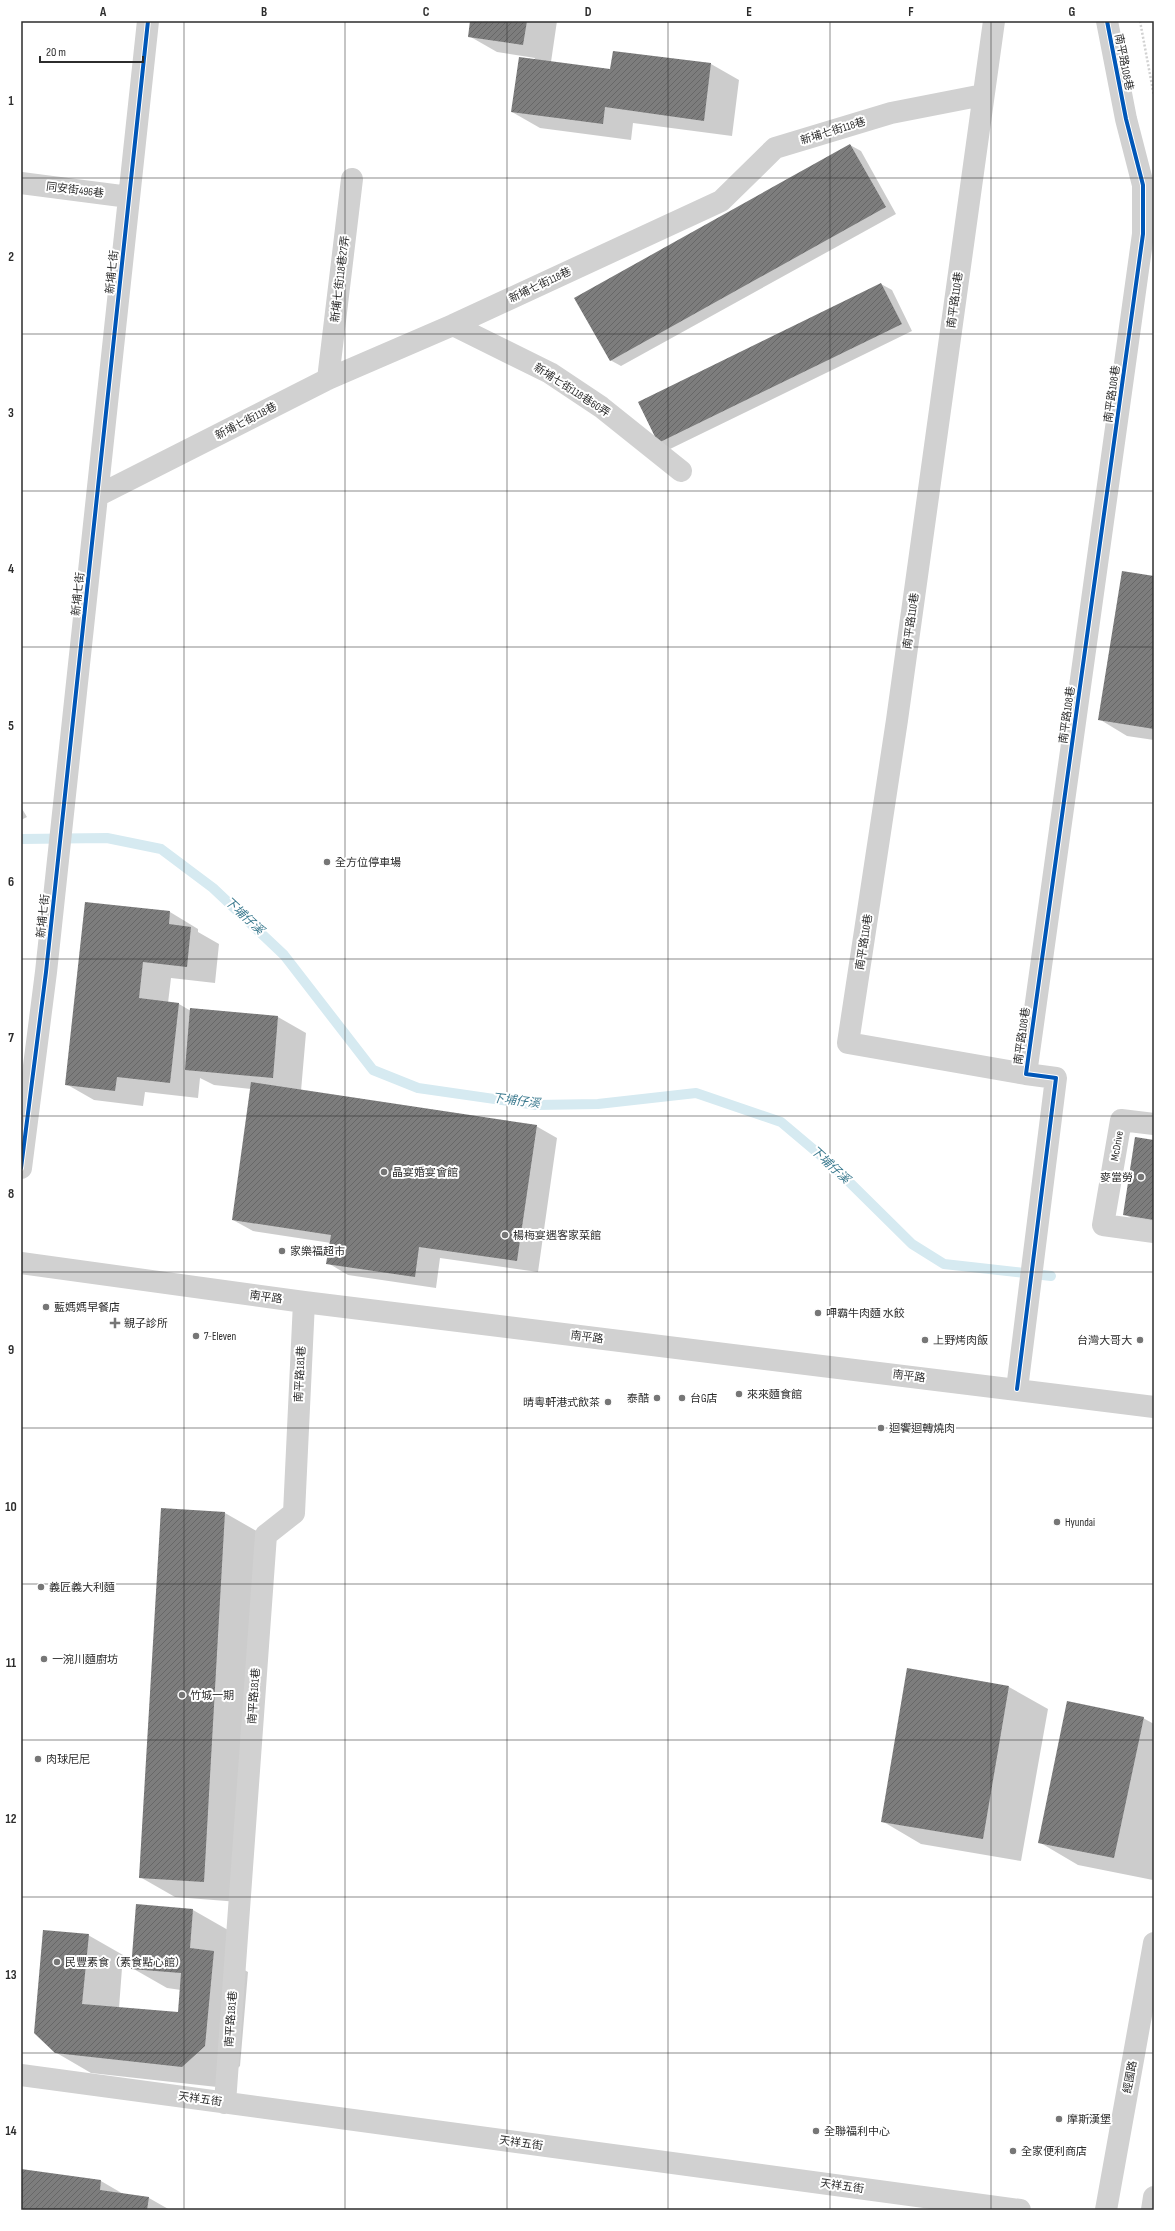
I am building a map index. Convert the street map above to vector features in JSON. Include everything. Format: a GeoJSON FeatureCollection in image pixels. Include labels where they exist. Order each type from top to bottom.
{"type":"FeatureCollection","features":[{"type":"Feature","properties":{"kind":"street","name":"新埔七街"},"geometry":{"type":"LineString","coordinates":[[21,1168],[56,875],[148,21]]}},
{"type":"Feature","properties":{"kind":"street","name":"南平路110巷"},"geometry":{"type":"LineString","coordinates":[[994,21],[897,720],[848,1043],[1026,1074]]}},
{"type":"Feature","properties":{"kind":"street","name":"南平路108巷"},"geometry":{"type":"LineString","coordinates":[[1017,1389],[1056,1078],[1026,1074],[1143,234],[1143,185],[1126,119],[1107,21]]}},
{"type":"Feature","properties":{"kind":"street","name":"新埔七街118巷"},"geometry":{"type":"LineString","coordinates":[[97,496],[328,380],[453,325],[721,201],[775,148],[891,113],[983,95]]}},
{"type":"Feature","properties":{"kind":"street","name":"新埔七街118巷27弄"},"geometry":{"type":"LineString","coordinates":[[328,380],[352,179]]}},
{"type":"Feature","properties":{"kind":"street","name":"同安街496巷"},"geometry":{"type":"LineString","coordinates":[[21,183],[129,197]]}},
{"type":"Feature","properties":{"kind":"street","name":"新埔七街118巷60弄"},"geometry":{"type":"LineString","coordinates":[[453,325],[550,373],[601,407],[681,471]]}},
{"type":"Feature","properties":{"kind":"street","name":"McDrive"},"geometry":{"type":"LineString","coordinates":[[1154,1124],[1121,1120],[1103,1225],[1154,1232]]}},
{"type":"Feature","properties":{"kind":"street","name":"南平路"},"geometry":{"type":"LineString","coordinates":[[21,1263],[304,1302],[1154,1407]]}},
{"type":"Feature","properties":{"kind":"street","name":"南平路181巷"},"geometry":{"type":"LineString","coordinates":[[225,2103],[266,1535],[294,1513],[304,1302]]}},
{"type":"Feature","properties":{"kind":"street","name":"經國路"},"geometry":{"type":"LineString","coordinates":[[1106,2210],[1154,1943]]}},
{"type":"Feature","properties":{"kind":"street","name":"天祥五街"},"geometry":{"type":"LineString","coordinates":[[21,2075],[1020,2210]]}},
{"type":"Feature","properties":{"kind":"street"},"geometry":{"type":"LineString","coordinates":[[1152,2210],[1154,2197]]}},
{"type":"Feature","properties":{"kind":"path"},"geometry":{"type":"LineString","coordinates":[[1140,21],[1154,96]]}},
{"type":"Feature","properties":{"kind":"building"},"geometry":{"type":"Polygon","coordinates":[[[470,21],[527,21],[523,45],[468,37],[470,21]]]}},
{"type":"Feature","properties":{"kind":"building"},"geometry":{"type":"Polygon","coordinates":[[[613,51],[711,63],[704,121],[605,107],[603,124],[511,112],[519,57],[610,69],[613,51]]]}},
{"type":"Feature","properties":{"kind":"building"},"geometry":{"type":"Polygon","coordinates":[[[850,144],[886,207],[610,361],[574,298],[850,144]]]}},
{"type":"Feature","properties":{"kind":"building"},"geometry":{"type":"Polygon","coordinates":[[[881,283],[902,324],[658,443],[638,402],[881,283]]]}},
{"type":"Feature","properties":{"kind":"building"},"geometry":{"type":"Polygon","coordinates":[[[1122,571],[1154,576],[1154,729],[1098,720],[1122,571]]]}},
{"type":"Feature","properties":{"kind":"building"},"geometry":{"type":"Polygon","coordinates":[[[85,902],[170,911],[169,924],[191,927],[187,967],[143,962],[139,998],[179,1003],[170,1083],[117,1077],[115,1091],[65,1085],[85,902]]]}},
{"type":"Feature","properties":{"kind":"building"},"geometry":{"type":"Polygon","coordinates":[[[190,1008],[278,1016],[273,1078],[185,1070],[190,1008]]]}},
{"type":"Feature","properties":{"kind":"building","name":"晶宴婚宴會館"},"geometry":{"type":"Polygon","coordinates":[[[251,1082],[537,1125],[517,1261],[419,1247],[415,1277],[326,1264],[331,1235],[232,1220],[251,1082]]]}},
{"type":"Feature","properties":{"kind":"building","name":"麥當勞"},"geometry":{"type":"Polygon","coordinates":[[[1135,1137],[1154,1140],[1154,1220],[1123,1215],[1135,1137]]]}},
{"type":"Feature","properties":{"kind":"building","name":"竹城一期"},"geometry":{"type":"Polygon","coordinates":[[[161,1508],[225,1512],[204,1882],[139,1878],[161,1508]]]}},
{"type":"Feature","properties":{"kind":"building"},"geometry":{"type":"Polygon","coordinates":[[[907,1668],[1009,1686],[983,1839],[881,1822],[907,1668]]]}},
{"type":"Feature","properties":{"kind":"building"},"geometry":{"type":"Polygon","coordinates":[[[1067,1701],[1144,1717],[1114,1858],[1038,1843],[1067,1701]]]}},
{"type":"Feature","properties":{"kind":"building"},"geometry":{"type":"Polygon","coordinates":[[[136,1904],[193,1909],[190,1948],[214,1951],[205,2046],[182,2067],[55,2053],[34,2033],[43,1930],[89,1934],[82,2004],[178,2012],[181,1973],[131,1969],[136,1904]]]}},
{"type":"Feature","properties":{"kind":"building"},"geometry":{"type":"Polygon","coordinates":[[[21,2169],[101,2180],[100,2190],[149,2197],[147,2210],[21,2210],[21,2169]]]}},
{"type":"Feature","properties":{"kind":"waterway","name":"下埔仔溪"},"geometry":{"type":"LineString","coordinates":[[21,839],[107,838],[161,849],[213,888],[284,955],[373,1070],[418,1088],[536,1105],[598,1104],[696,1093],[781,1122],[832,1165],[912,1244],[944,1264],[1051,1276]]}},
{"type":"Feature","properties":{"kind":"cycle path"},"geometry":{"type":"LineString","coordinates":[[21,1168],[46,972],[148,21]]}},
{"type":"Feature","properties":{"kind":"cycle path"},"geometry":{"type":"LineString","coordinates":[[1017,1389],[1056,1078],[1026,1074],[1143,234],[1143,185],[1126,119],[1107,21]]}},
{"type":"Feature","properties":{"kind":"place","name":"全方位停車場"},"geometry":{"type":"Point","coordinates":[327,862]}},
{"type":"Feature","properties":{"kind":"place","name":"晶宴婚宴會館"},"geometry":{"type":"Point","coordinates":[384,1172]}},
{"type":"Feature","properties":{"kind":"place","name":"麥當勞"},"geometry":{"type":"Point","coordinates":[1141,1177]}},
{"type":"Feature","properties":{"kind":"place","name":"楊梅宴遇客家菜館"},"geometry":{"type":"Point","coordinates":[505,1235]}},
{"type":"Feature","properties":{"kind":"place","name":"家樂福超市"},"geometry":{"type":"Point","coordinates":[282,1251]}},
{"type":"Feature","properties":{"kind":"place","name":"藍媽媽早餐店"},"geometry":{"type":"Point","coordinates":[46,1307]}},
{"type":"Feature","properties":{"kind":"place","name":"呷霸牛肉麵 水餃"},"geometry":{"type":"Point","coordinates":[818,1313]}},
{"type":"Feature","properties":{"kind":"place","name":"親子診所"},"geometry":{"type":"Point","coordinates":[115,1323]}},
{"type":"Feature","properties":{"kind":"place","name":"7-Eleven"},"geometry":{"type":"Point","coordinates":[196,1336]}},
{"type":"Feature","properties":{"kind":"place","name":"上野烤肉飯"},"geometry":{"type":"Point","coordinates":[925,1340]}},
{"type":"Feature","properties":{"kind":"place","name":"台灣大哥大"},"geometry":{"type":"Point","coordinates":[1140,1340]}},
{"type":"Feature","properties":{"kind":"place","name":"來來麵食館"},"geometry":{"type":"Point","coordinates":[739,1394]}},
{"type":"Feature","properties":{"kind":"place","name":"泰酷"},"geometry":{"type":"Point","coordinates":[657,1398]}},
{"type":"Feature","properties":{"kind":"place","name":"台G店"},"geometry":{"type":"Point","coordinates":[682,1398]}},
{"type":"Feature","properties":{"kind":"place","name":"晴粵軒港式飲茶"},"geometry":{"type":"Point","coordinates":[608,1402]}},
{"type":"Feature","properties":{"kind":"place","name":"迴饗迴轉燒肉"},"geometry":{"type":"Point","coordinates":[881,1428]}},
{"type":"Feature","properties":{"kind":"place","name":"Hyundai"},"geometry":{"type":"Point","coordinates":[1057,1522]}},
{"type":"Feature","properties":{"kind":"place","name":"義匠義大利麵"},"geometry":{"type":"Point","coordinates":[41,1587]}},
{"type":"Feature","properties":{"kind":"place","name":"一涴川麵廚坊"},"geometry":{"type":"Point","coordinates":[44,1659]}},
{"type":"Feature","properties":{"kind":"place","name":"竹城一期"},"geometry":{"type":"Point","coordinates":[182,1695]}},
{"type":"Feature","properties":{"kind":"place","name":"肉球尼尼"},"geometry":{"type":"Point","coordinates":[38,1759]}},
{"type":"Feature","properties":{"kind":"place","name":"民豐素食（素食點心館）"},"geometry":{"type":"Point","coordinates":[57,1962]}},
{"type":"Feature","properties":{"kind":"place","name":"摩斯漢堡"},"geometry":{"type":"Point","coordinates":[1059,2119]}},
{"type":"Feature","properties":{"kind":"place","name":"全聯福利中心"},"geometry":{"type":"Point","coordinates":[816,2131]}},
{"type":"Feature","properties":{"kind":"place","name":"全家便利商店"},"geometry":{"type":"Point","coordinates":[1013,2151]}}]}
